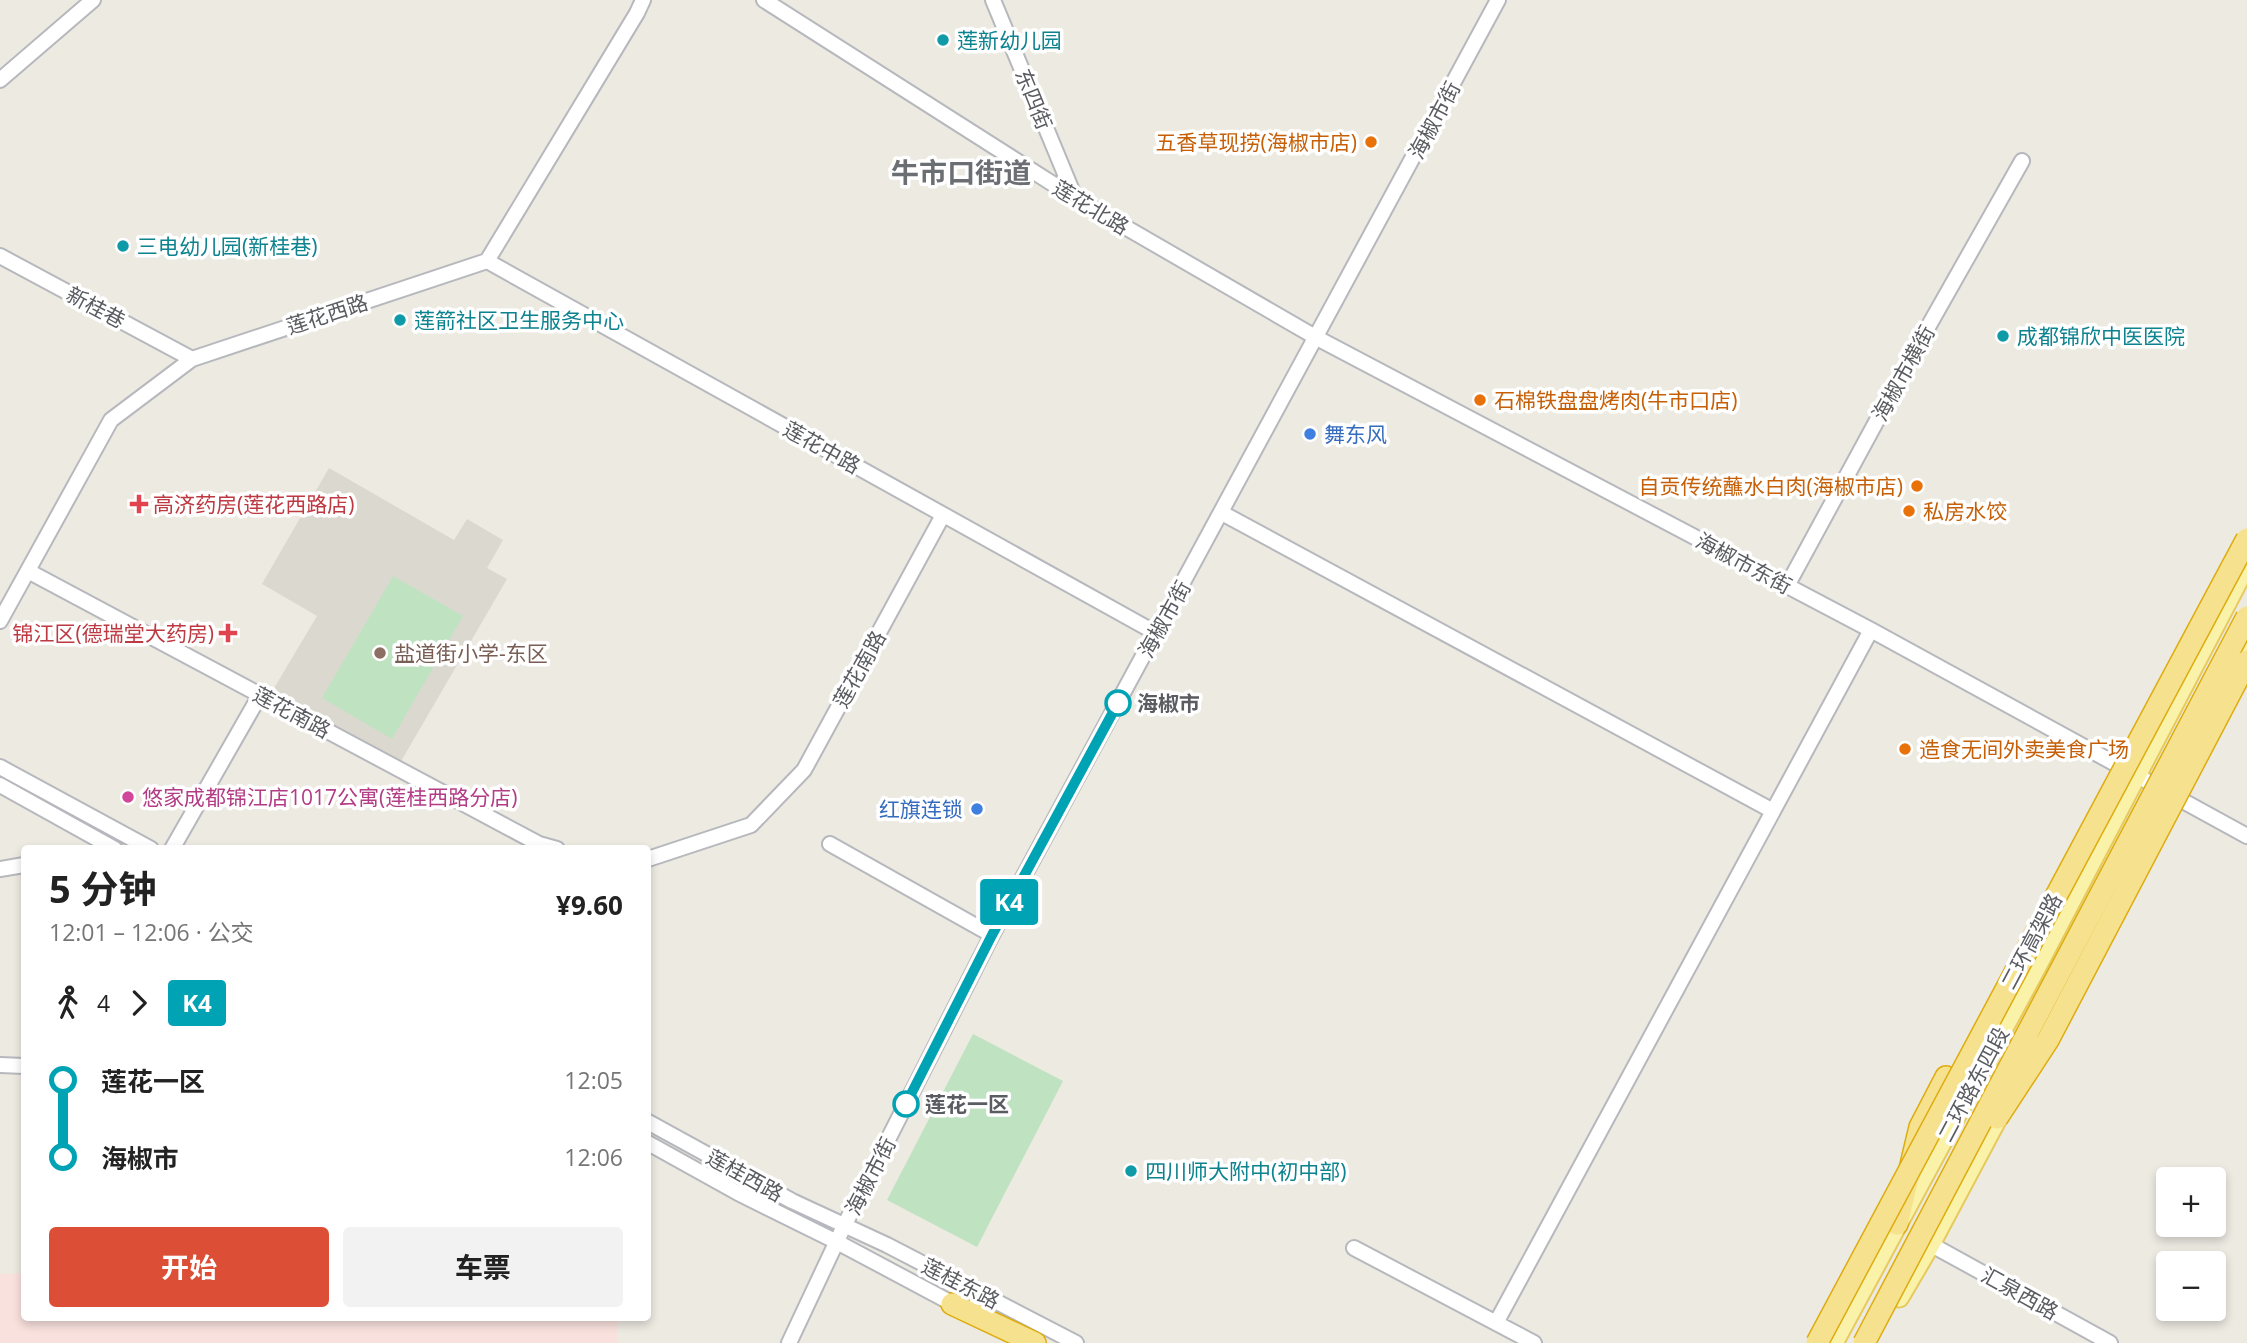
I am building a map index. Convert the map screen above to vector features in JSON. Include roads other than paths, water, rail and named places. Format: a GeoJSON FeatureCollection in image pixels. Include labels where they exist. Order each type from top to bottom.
{"type":"FeatureCollection","features":[{"type":"Feature","properties":{"kind":"highway","name":"二环高架路"},"geometry":{"type":"LineString","coordinates":[[1817,1343],[2247,539]]}},
{"type":"Feature","properties":{"kind":"highway"},"geometry":{"type":"LineString","coordinates":[[1897,1224],[1920,1128],[2178,634],[2227,573]]}},
{"type":"Feature","properties":{"kind":"highway","name":"二环高架路"},"geometry":{"type":"LineString","coordinates":[[1864,1343],[1926,1239],[2247,617]]}},
{"type":"Feature","properties":{"kind":"highway"},"geometry":{"type":"LineString","coordinates":[[1926,1239],[2048,1040],[2247,661]]}},
{"type":"Feature","properties":{"kind":"highway"},"geometry":{"type":"LineString","coordinates":[[953,1304],[1035,1343]]}},
{"type":"Feature","properties":{"kind":"main road","name":"二环路东四段"},"geometry":{"type":"LineString","coordinates":[[1833,1343],[2036,967],[2247,563]]}},
{"type":"Feature","properties":{"kind":"main road","name":"二环路东四段"},"geometry":{"type":"LineString","coordinates":[[1872,1343],[2247,643]]}},
{"type":"Feature","properties":{"kind":"street"},"geometry":{"type":"LineString","coordinates":[[0,80],[93,0]]}},
{"type":"Feature","properties":{"kind":"street"},"geometry":{"type":"LineString","coordinates":[[487,261],[643,0]]}},
{"type":"Feature","properties":{"kind":"street","name":"莲花北路"},"geometry":{"type":"LineString","coordinates":[[764,0],[1074,198],[1317,338]]}},
{"type":"Feature","properties":{"kind":"street","name":"东四街"},"geometry":{"type":"LineString","coordinates":[[993,0],[1074,198]]}},
{"type":"Feature","properties":{"kind":"street","name":"海椒市街"},"geometry":{"type":"LineString","coordinates":[[789,1343],[844,1226],[992,935],[1499,0]]}},
{"type":"Feature","properties":{"kind":"street","name":"海椒市横街"},"geometry":{"type":"LineString","coordinates":[[1787,586],[2022,161]]}},
{"type":"Feature","properties":{"kind":"street","name":"新桂巷"},"geometry":{"type":"LineString","coordinates":[[0,256],[192,359]]}},
{"type":"Feature","properties":{"kind":"street","name":"莲花西路"},"geometry":{"type":"LineString","coordinates":[[0,621],[111,421],[192,359],[487,261]]}},
{"type":"Feature","properties":{"kind":"street","name":"莲花中路"},"geometry":{"type":"LineString","coordinates":[[487,261],[1156,633]]}},
{"type":"Feature","properties":{"kind":"street","name":"海椒市东街"},"geometry":{"type":"LineString","coordinates":[[1317,338],[1871,630],[2247,836]]}},
{"type":"Feature","properties":{"kind":"street"},"geometry":{"type":"LineString","coordinates":[[1222,513],[1773,811]]}},
{"type":"Feature","properties":{"kind":"street","name":"莲花南路"},"geometry":{"type":"LineString","coordinates":[[651,858],[751,825],[804,770],[943,515]]}},
{"type":"Feature","properties":{"kind":"street","name":"莲花南路"},"geometry":{"type":"LineString","coordinates":[[28,571],[542,845]]}},
{"type":"Feature","properties":{"kind":"street"},"geometry":{"type":"LineString","coordinates":[[1496,1323],[1871,630]]}},
{"type":"Feature","properties":{"kind":"street"},"geometry":{"type":"LineString","coordinates":[[174,845],[260,695]]}},
{"type":"Feature","properties":{"kind":"street"},"geometry":{"type":"LineString","coordinates":[[0,767],[144,845]]}},
{"type":"Feature","properties":{"kind":"street"},"geometry":{"type":"LineString","coordinates":[[0,785],[92,843]]}},
{"type":"Feature","properties":{"kind":"street"},"geometry":{"type":"LineString","coordinates":[[830,844],[992,935]]}},
{"type":"Feature","properties":{"kind":"street"},"geometry":{"type":"LineString","coordinates":[[0,869],[21,866]]}},
{"type":"Feature","properties":{"kind":"street"},"geometry":{"type":"LineString","coordinates":[[0,1065],[21,1066]]}},
{"type":"Feature","properties":{"kind":"street","name":"莲桂西路"},"geometry":{"type":"LineString","coordinates":[[651,1124],[792,1201],[844,1226]]}},
{"type":"Feature","properties":{"kind":"street","name":"莲桂西路"},"geometry":{"type":"LineString","coordinates":[[651,1145],[738,1193],[837,1241]]}},
{"type":"Feature","properties":{"kind":"street","name":"莲桂东路"},"geometry":{"type":"LineString","coordinates":[[844,1226],[887,1245],[1076,1343]]}},
{"type":"Feature","properties":{"kind":"street","name":"汇泉西路"},"geometry":{"type":"LineString","coordinates":[[1926,1239],[2110,1343]]}},
{"type":"Feature","properties":{"kind":"street","name":"莲桂东路"},"geometry":{"type":"LineString","coordinates":[[837,1241],[953,1304],[1000,1339],[1015,1343]]}},
{"type":"Feature","properties":{"kind":"street"},"geometry":{"type":"LineString","coordinates":[[1354,1248],[1534,1343]]}},
{"type":"Feature","properties":{"kind":"place","name":"莲新幼儿园"},"geometry":{"type":"Point","coordinates":[943,40]}},
{"type":"Feature","properties":{"kind":"place","name":"五香草现捞(海椒市店)"},"geometry":{"type":"Point","coordinates":[1371,142]}},
{"type":"Feature","properties":{"kind":"place","name":"三电幼儿园(新桂巷)"},"geometry":{"type":"Point","coordinates":[123,246]}},
{"type":"Feature","properties":{"kind":"place","name":"莲箭社区卫生服务中心"},"geometry":{"type":"Point","coordinates":[400,320]}},
{"type":"Feature","properties":{"kind":"place","name":"成都锦欣中医医院"},"geometry":{"type":"Point","coordinates":[2003,336]}},
{"type":"Feature","properties":{"kind":"place","name":"石棉铁盘盘烤肉(牛市口店)"},"geometry":{"type":"Point","coordinates":[1480,400]}},
{"type":"Feature","properties":{"kind":"place","name":"舞东风"},"geometry":{"type":"Point","coordinates":[1310,434]}},
{"type":"Feature","properties":{"kind":"place","name":"自贡传统蘸水白肉(海椒市店)"},"geometry":{"type":"Point","coordinates":[1917,486]}},
{"type":"Feature","properties":{"kind":"place","name":"高济药房(莲花西路店)"},"geometry":{"type":"Point","coordinates":[139,504]}},
{"type":"Feature","properties":{"kind":"place","name":"私房水饺"},"geometry":{"type":"Point","coordinates":[1909,511]}},
{"type":"Feature","properties":{"kind":"place","name":"锦江区(德瑞堂大药房)"},"geometry":{"type":"Point","coordinates":[228,633]}},
{"type":"Feature","properties":{"kind":"place","name":"盐道街小学-东区"},"geometry":{"type":"Point","coordinates":[380,653]}},
{"type":"Feature","properties":{"kind":"place","name":"海椒市"},"geometry":{"type":"Point","coordinates":[1118,703]}},
{"type":"Feature","properties":{"kind":"place","name":"造食无间外卖美食广场"},"geometry":{"type":"Point","coordinates":[1905,749]}},
{"type":"Feature","properties":{"kind":"place","name":"悠家成都锦江店1017公寓(莲桂西路分店)"},"geometry":{"type":"Point","coordinates":[128,797]}},
{"type":"Feature","properties":{"kind":"place","name":"红旗连锁"},"geometry":{"type":"Point","coordinates":[977,809]}},
{"type":"Feature","properties":{"kind":"place","name":"莲花一区"},"geometry":{"type":"Point","coordinates":[906,1104]}},
{"type":"Feature","properties":{"kind":"place","name":"四川师大附中(初中部)"},"geometry":{"type":"Point","coordinates":[1131,1171]}},
{"type":"Feature","properties":{"kind":"district","name":"牛市口街道"},"geometry":{"type":"Point","coordinates":[961,172]}}]}
